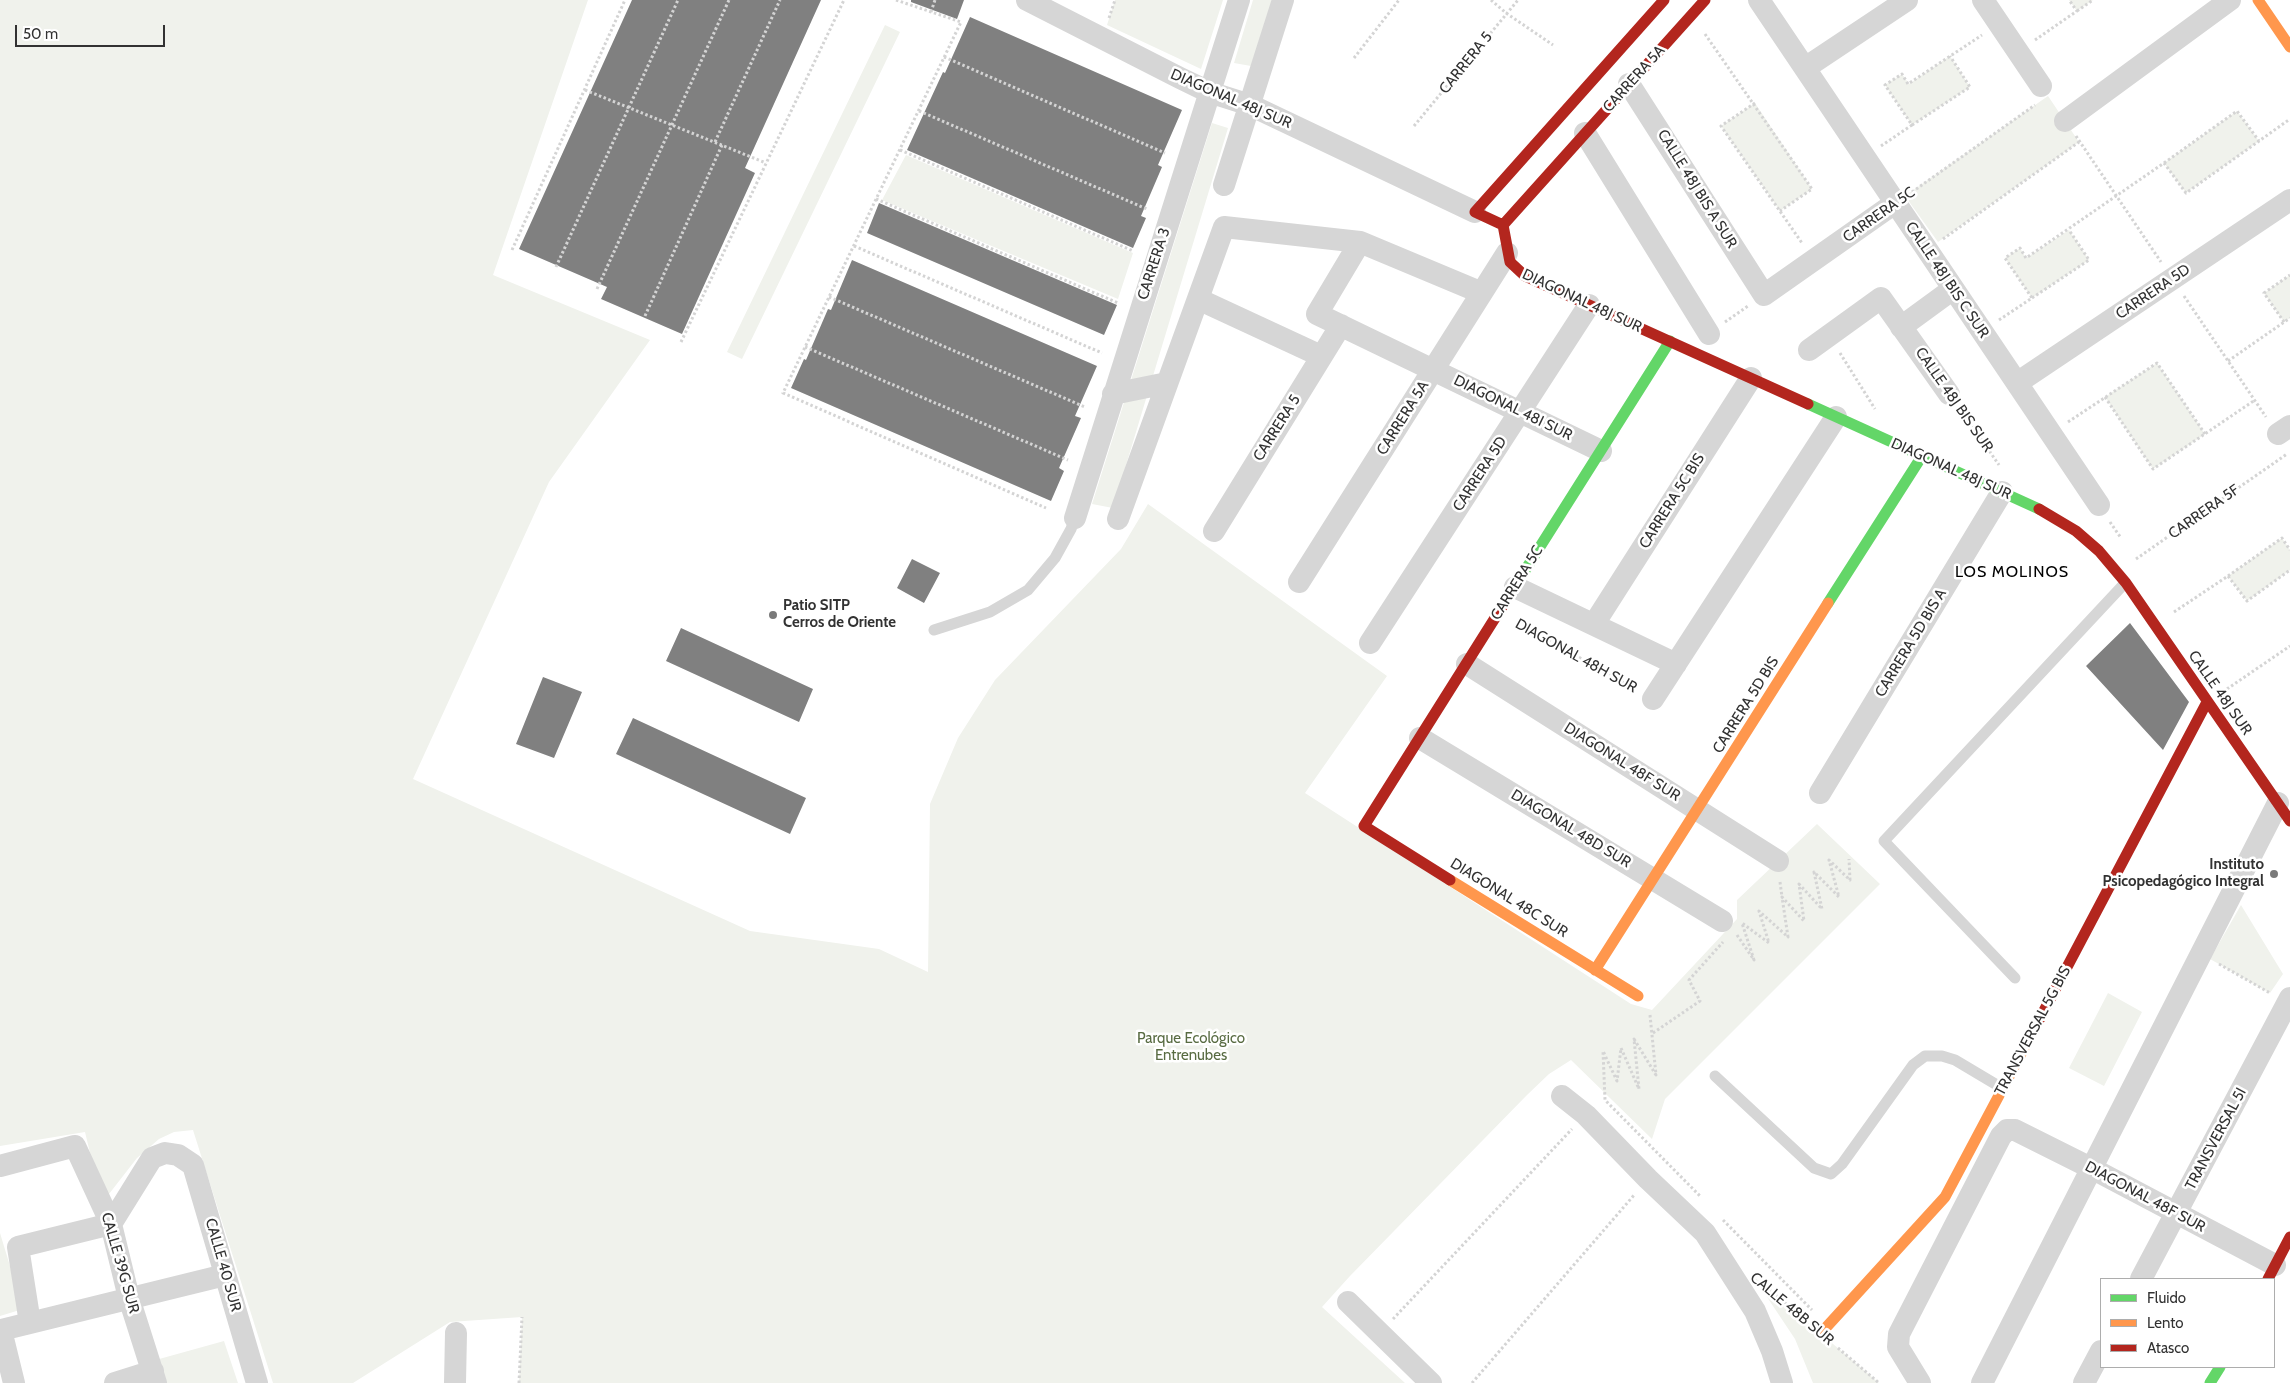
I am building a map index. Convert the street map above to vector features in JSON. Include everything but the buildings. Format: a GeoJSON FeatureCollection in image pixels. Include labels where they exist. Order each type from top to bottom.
{"type":"FeatureCollection","features":[{"type":"Feature","properties":{"kind":"street","name":"DIAGONAL 48J SUR"},"geometry":{"type":"LineString","coordinates":[[1027,0],[1209,92],[1250,105],[1503,225],[1507,253],[1516,269],[1524,276],[1922,456],[2003,482],[2068,526],[2100,551],[2126,583]]}},
{"type":"Feature","properties":{"kind":"street","name":"CARRERA 3"},"geometry":{"type":"LineString","coordinates":[[1073,523],[1209,92],[1240,0]]}},
{"type":"Feature","properties":{"kind":"street"},"geometry":{"type":"LineString","coordinates":[[1224,185],[1283,0]]}},
{"type":"Feature","properties":{"kind":"street","name":"CARRERA 5A"},"geometry":{"type":"LineString","coordinates":[[1475,212],[1664,0]]}},
{"type":"Feature","properties":{"kind":"street","name":"CARRERA 5A"},"geometry":{"type":"LineString","coordinates":[[1503,225],[1705,0]]}},
{"type":"Feature","properties":{"kind":"street","name":"CALLE 48J BIS C SUR"},"geometry":{"type":"LineString","coordinates":[[1759,0],[2099,505]]}},
{"type":"Feature","properties":{"kind":"street"},"geometry":{"type":"LineString","coordinates":[[1805,68],[1907,0]]}},
{"type":"Feature","properties":{"kind":"street"},"geometry":{"type":"LineString","coordinates":[[1983,0],[2018,52],[2041,93]]}},
{"type":"Feature","properties":{"kind":"street"},"geometry":{"type":"LineString","coordinates":[[2065,121],[2230,0]]}},
{"type":"Feature","properties":{"kind":"street"},"geometry":{"type":"LineString","coordinates":[[2258,0],[2290,47]]}},
{"type":"Feature","properties":{"kind":"street","name":"CALLE 48J BIS A SUR"},"geometry":{"type":"LineString","coordinates":[[1630,84],[1764,295]]}},
{"type":"Feature","properties":{"kind":"street"},"geometry":{"type":"LineString","coordinates":[[1585,133],[1709,334]]}},
{"type":"Feature","properties":{"kind":"street","name":"CARRERA 5D"},"geometry":{"type":"LineString","coordinates":[[2017,383],[2290,200]]}},
{"type":"Feature","properties":{"kind":"street","name":"CARRERA 5C"},"geometry":{"type":"LineString","coordinates":[[1764,295],[1895,203]]}},
{"type":"Feature","properties":{"kind":"street"},"geometry":{"type":"LineString","coordinates":[[1118,519],[1224,227],[1360,242],[1482,293]]}},
{"type":"Feature","properties":{"kind":"street","name":"DIAGONAL 48I SUR"},"geometry":{"type":"LineString","coordinates":[[1360,242],[1317,314],[1601,451]]}},
{"type":"Feature","properties":{"kind":"street","name":"CARRERA 5A"},"geometry":{"type":"LineString","coordinates":[[1299,582],[1507,253]]}},
{"type":"Feature","properties":{"kind":"street"},"geometry":{"type":"LineString","coordinates":[[1901,326],[1953,289]]}},
{"type":"Feature","properties":{"kind":"street","name":"CALLE 48J BIS SUR"},"geometry":{"type":"LineString","coordinates":[[1829,335],[1881,298],[1949,394]]}},
{"type":"Feature","properties":{"kind":"street"},"geometry":{"type":"LineString","coordinates":[[1198,299],[1321,356]]}},
{"type":"Feature","properties":{"kind":"street","name":"CARRERA 5D"},"geometry":{"type":"LineString","coordinates":[[1370,643],[1590,305]]}},
{"type":"Feature","properties":{"kind":"street","name":"CARRERA 5"},"geometry":{"type":"LineString","coordinates":[[1214,531],[1340,325]]}},
{"type":"Feature","properties":{"kind":"street"},"geometry":{"type":"LineString","coordinates":[[1809,350],[1829,335]]}},
{"type":"Feature","properties":{"kind":"street","name":"CARRERA 5C"},"geometry":{"type":"LineString","coordinates":[[1364,826],[1670,342]]}},
{"type":"Feature","properties":{"kind":"street","name":"CARRERA 5C BIS"},"geometry":{"type":"LineString","coordinates":[[1594,624],[1750,378]]}},
{"type":"Feature","properties":{"kind":"street"},"geometry":{"type":"LineString","coordinates":[[1113,394],[1167,383]]}},
{"type":"Feature","properties":{"kind":"street"},"geometry":{"type":"LineString","coordinates":[[1653,699],[1836,417]]}},
{"type":"Feature","properties":{"kind":"street","name":"CARRERA 5D BIS"},"geometry":{"type":"LineString","coordinates":[[1595,970],[1922,456]]}},
{"type":"Feature","properties":{"kind":"street","name":"CARRERA 5D BIS A"},"geometry":{"type":"LineString","coordinates":[[1820,793],[2003,482]]}},
{"type":"Feature","properties":{"kind":"street","name":"CALLE 48J SUR"},"geometry":{"type":"LineString","coordinates":[[2126,583],[2284,812]]}},
{"type":"Feature","properties":{"kind":"street"},"geometry":{"type":"LineString","coordinates":[[1515,587],[1676,664]]}},
{"type":"Feature","properties":{"kind":"street","name":"DIAGONAL 48F SUR"},"geometry":{"type":"LineString","coordinates":[[1467,664],[1778,861]]}},
{"type":"Feature","properties":{"kind":"street","name":"TRANSVERSAL 5G BIS"},"geometry":{"type":"LineString","coordinates":[[1824,1330],[1946,1197],[2208,702]]}},
{"type":"Feature","properties":{"kind":"street","name":"DIAGONAL 48D SUR"},"geometry":{"type":"LineString","coordinates":[[1420,738],[1653,879],[1727,930]]}},
{"type":"Feature","properties":{"kind":"street"},"geometry":{"type":"LineString","coordinates":[[1982,1383],[2202,955],[2284,812]]}},
{"type":"Feature","properties":{"kind":"street","name":"DIAGONAL 48C SUR"},"geometry":{"type":"LineString","coordinates":[[1364,826],[1638,996]]}},
{"type":"Feature","properties":{"kind":"street","name":"TRANSVERSAL 5I"},"geometry":{"type":"LineString","coordinates":[[2142,1278],[2289,1001]]}},
{"type":"Feature","properties":{"kind":"street","name":"CALLE 48B SUR"},"geometry":{"type":"LineString","coordinates":[[1562,1096],[1586,1115],[1648,1179],[1706,1233],[1755,1310],[1772,1351],[1782,1383]]}},
{"type":"Feature","properties":{"kind":"street","name":"DIAGONAL 48F SUR"},"geometry":{"type":"LineString","coordinates":[[1920,1383],[1898,1347],[1899,1334],[2001,1136],[2007,1130],[2015,1130],[2177,1214],[2281,1257]]}},
{"type":"Feature","properties":{"kind":"street","name":"CALLE 39G SUR"},"geometry":{"type":"LineString","coordinates":[[0,1166],[75,1146],[111,1224],[129,1298],[154,1377]]}},
{"type":"Feature","properties":{"kind":"street","name":"CALLE 40 SUR"},"geometry":{"type":"LineString","coordinates":[[111,1224],[152,1158],[165,1153],[178,1155],[193,1165],[257,1383]]}},
{"type":"Feature","properties":{"kind":"street"},"geometry":{"type":"LineString","coordinates":[[30,1323],[18,1247],[111,1224]]}},
{"type":"Feature","properties":{"kind":"street"},"geometry":{"type":"LineString","coordinates":[[14,1383],[1,1330],[226,1275]]}},
{"type":"Feature","properties":{"kind":"street"},"geometry":{"type":"LineString","coordinates":[[1348,1302],[1431,1383]]}},
{"type":"Feature","properties":{"kind":"street"},"geometry":{"type":"LineString","coordinates":[[456,1333],[456,1383]]}},
{"type":"Feature","properties":{"kind":"street"},"geometry":{"type":"LineString","coordinates":[[2084,1383],[2100,1353]]}},
{"type":"Feature","properties":{"kind":"street"},"geometry":{"type":"LineString","coordinates":[[2210,1383],[2219,1368]]}},
{"type":"Feature","properties":{"kind":"street"},"geometry":{"type":"LineString","coordinates":[[114,1383],[154,1377]]}},
{"type":"Feature","properties":{"kind":"lane"},"geometry":{"type":"LineString","coordinates":[[934,630],[990,612],[1028,590],[1055,558],[1073,523]]}},
{"type":"Feature","properties":{"kind":"lane"},"geometry":{"type":"LineString","coordinates":[[2015,978],[1884,841],[2126,583]]}},
{"type":"Feature","properties":{"kind":"lane"},"geometry":{"type":"LineString","coordinates":[[1715,1076],[1814,1168],[1831,1174],[1842,1164],[1914,1066],[1925,1056],[1942,1056],[1954,1060],[2002,1088]]}},
{"type":"Feature","properties":{"kind":"path"},"geometry":{"type":"LineString","coordinates":[[512,250],[626,0]]}},
{"type":"Feature","properties":{"kind":"path"},"geometry":{"type":"LineString","coordinates":[[556,267],[678,0]]}},
{"type":"Feature","properties":{"kind":"path"},"geometry":{"type":"LineString","coordinates":[[597,289],[729,0]]}},
{"type":"Feature","properties":{"kind":"path"},"geometry":{"type":"LineString","coordinates":[[715,142],[780,0]]}},
{"type":"Feature","properties":{"kind":"path"},"geometry":{"type":"LineString","coordinates":[[681,342],[844,0]]}},
{"type":"Feature","properties":{"kind":"path"},"geometry":{"type":"LineString","coordinates":[[896,0],[961,22],[783,393],[1046,508]]}},
{"type":"Feature","properties":{"kind":"path"},"geometry":{"type":"LineString","coordinates":[[931,12],[935,0]]}},
{"type":"Feature","properties":{"kind":"path"},"geometry":{"type":"LineString","coordinates":[[1354,58],[1399,0]]}},
{"type":"Feature","properties":{"kind":"path"},"geometry":{"type":"LineString","coordinates":[[1491,0],[1506,14],[1553,45]]}},
{"type":"Feature","properties":{"kind":"path","name":"CARRERA 5"},"geometry":{"type":"LineString","coordinates":[[1414,126],[1518,0]]}},
{"type":"Feature","properties":{"kind":"path"},"geometry":{"type":"LineString","coordinates":[[2069,0],[2077,11]]}},
{"type":"Feature","properties":{"kind":"path"},"geometry":{"type":"LineString","coordinates":[[2018,52],[2093,0]]}},
{"type":"Feature","properties":{"kind":"path"},"geometry":{"type":"LineString","coordinates":[[1692,15],[1755,103],[1812,189],[1780,211]]}},
{"type":"Feature","properties":{"kind":"path"},"geometry":{"type":"LineString","coordinates":[[1912,125],[1885,85],[1902,74],[1908,84],[1999,24]]}},
{"type":"Feature","properties":{"kind":"path"},"geometry":{"type":"LineString","coordinates":[[1865,157],[1970,87],[1950,56]]}},
{"type":"Feature","properties":{"kind":"path"},"geometry":{"type":"LineString","coordinates":[[944,58],[1165,153]]}},
{"type":"Feature","properties":{"kind":"path"},"geometry":{"type":"LineString","coordinates":[[584,90],[766,163]]}},
{"type":"Feature","properties":{"kind":"path","name":"CARRERA 5C"},"geometry":{"type":"LineString","coordinates":[[1895,203],[2041,93]]}},
{"type":"Feature","properties":{"kind":"path"},"geometry":{"type":"LineString","coordinates":[[1755,103],[1721,126],[1814,260]]}},
{"type":"Feature","properties":{"kind":"path"},"geometry":{"type":"LineString","coordinates":[[919,110],[1147,209]]}},
{"type":"Feature","properties":{"kind":"path"},"geometry":{"type":"LineString","coordinates":[[2032,298],[2005,258],[2020,248],[2026,258],[2069,230],[2237,111],[2259,141]]}},
{"type":"Feature","properties":{"kind":"path"},"geometry":{"type":"LineString","coordinates":[[2164,163],[2186,193],[2290,119]]}},
{"type":"Feature","properties":{"kind":"path"},"geometry":{"type":"LineString","coordinates":[[1927,250],[2079,142]]}},
{"type":"Feature","properties":{"kind":"path"},"geometry":{"type":"LineString","coordinates":[[645,316],[722,145]]}},
{"type":"Feature","properties":{"kind":"path"},"geometry":{"type":"LineString","coordinates":[[900,150],[1133,251]]}},
{"type":"Feature","properties":{"kind":"path"},"geometry":{"type":"LineString","coordinates":[[876,199],[1118,303]]}},
{"type":"Feature","properties":{"kind":"path"},"geometry":{"type":"LineString","coordinates":[[1982,332],[2089,260],[2069,230]]}},
{"type":"Feature","properties":{"kind":"path"},"geometry":{"type":"LineString","coordinates":[[854,246],[1102,353]]}},
{"type":"Feature","properties":{"kind":"path"},"geometry":{"type":"LineString","coordinates":[[2284,322],[2264,293],[2290,275]]}},
{"type":"Feature","properties":{"kind":"path"},"geometry":{"type":"LineString","coordinates":[[1709,334],[1764,295]]}},
{"type":"Feature","properties":{"kind":"path"},"geometry":{"type":"LineString","coordinates":[[829,297],[1085,407]]}},
{"type":"Feature","properties":{"kind":"path"},"geometry":{"type":"LineString","coordinates":[[2228,360],[2290,318]]}},
{"type":"Feature","properties":{"kind":"path"},"geometry":{"type":"LineString","coordinates":[[1829,335],[1876,411]]}},
{"type":"Feature","properties":{"kind":"path"},"geometry":{"type":"LineString","coordinates":[[805,347],[1068,460]]}},
{"type":"Feature","properties":{"kind":"path"},"geometry":{"type":"LineString","coordinates":[[2051,434],[2157,363],[2205,434]]}},
{"type":"Feature","properties":{"kind":"path","name":"CALLE 48J BIS SUR"},"geometry":{"type":"LineString","coordinates":[[1949,394],[2003,482]]}},
{"type":"Feature","properties":{"kind":"path"},"geometry":{"type":"LineString","coordinates":[[2105,397],[2153,469],[2255,400]]}},
{"type":"Feature","properties":{"kind":"path","name":"CARRERA 5F"},"geometry":{"type":"LineString","coordinates":[[2117,572],[2136,559],[2286,437]]}},
{"type":"Feature","properties":{"kind":"path"},"geometry":{"type":"LineString","coordinates":[[2099,505],[2125,544]]}},
{"type":"Feature","properties":{"kind":"path"},"geometry":{"type":"LineString","coordinates":[[2154,625],[2282,538],[2290,550]]}},
{"type":"Feature","properties":{"kind":"path"},"geometry":{"type":"LineString","coordinates":[[2130,552],[2136,559]]}},
{"type":"Feature","properties":{"kind":"path"},"geometry":{"type":"LineString","coordinates":[[2228,576],[2247,601],[2290,570]]}},
{"type":"Feature","properties":{"kind":"path","name":"DIAGONAL 48H SUR"},"geometry":{"type":"LineString","coordinates":[[1499,612],[1653,699]]}},
{"type":"Feature","properties":{"kind":"path"},"geometry":{"type":"LineString","coordinates":[[2208,702],[2290,646]]}},
{"type":"Feature","properties":{"kind":"path"},"geometry":{"type":"LineString","coordinates":[[1653,1033],[1700,1001],[1690,980],[1727,930],[1754,960],[1742,924],[1769,943],[1759,911],[1788,937],[1782,897],[1804,921],[1799,884],[1822,909],[1814,872],[1839,897],[1829,860],[1850,880],[1849,859]]}},
{"type":"Feature","properties":{"kind":"path"},"geometry":{"type":"LineString","coordinates":[[2202,955],[2289,1001]]}},
{"type":"Feature","properties":{"kind":"path"},"geometry":{"type":"LineString","coordinates":[[1638,996],[1648,1003],[1653,1033],[1656,1075],[1634,1039],[1639,1089],[1621,1048],[1617,1081],[1603,1051],[1605,1100],[1703,1199]]}},
{"type":"Feature","properties":{"kind":"path"},"geometry":{"type":"LineString","coordinates":[[1380,1332],[1586,1115]]}},
{"type":"Feature","properties":{"kind":"path"},"geometry":{"type":"LineString","coordinates":[[1472,1383],[1648,1179]]}},
{"type":"Feature","properties":{"kind":"path"},"geometry":{"type":"LineString","coordinates":[[1717,1213],[1824,1330]]}},
{"type":"Feature","properties":{"kind":"path","name":"CALLE 48B SUR"},"geometry":{"type":"LineString","coordinates":[[1761,1282],[1824,1330],[1879,1383]]}},
{"type":"Feature","properties":{"kind":"path"},"geometry":{"type":"LineString","coordinates":[[519,1383],[522,1317]]}},
{"type":"Feature","properties":{"kind":"green space","name":"Parque Ecológico Entrenubes"},"geometry":{"type":"Polygon","coordinates":[[[0,0],[588,0],[493,275],[650,340],[549,482],[413,779],[750,931],[879,949],[928,972],[930,804],[958,738],[995,680],[1121,549],[1148,504],[1387,676],[1305,793],[1631,1004],[1652,1010],[1737,919],[1737,900],[1817,824],[1880,884],[1665,1099],[1652,1139],[1571,1060],[1549,1074],[1527,1095],[1350,1276],[1322,1307],[1405,1383],[519,1383],[522,1317],[450,1322],[353,1383],[273,1383],[193,1130],[174,1132],[159,1139],[137,1158],[102,1203],[85,1132],[0,1146],[0,0]]]}},
{"type":"Feature","properties":{"kind":"green space"},"geometry":{"type":"Polygon","coordinates":[[[1115,0],[1223,0],[1201,69],[1107,25],[1115,0]]]}},
{"type":"Feature","properties":{"kind":"green space"},"geometry":{"type":"Polygon","coordinates":[[[1253,0],[1272,0],[1251,66],[1234,63],[1253,0]]]}},
{"type":"Feature","properties":{"kind":"green space"},"geometry":{"type":"Polygon","coordinates":[[[2069,0],[2093,0],[2077,11],[2069,0]]]}},
{"type":"Feature","properties":{"kind":"green space"},"geometry":{"type":"Polygon","coordinates":[[[885,25],[900,32],[742,359],[727,352],[885,25]]]}},
{"type":"Feature","properties":{"kind":"green space"},"geometry":{"type":"Polygon","coordinates":[[[1950,56],[1970,87],[1912,125],[1885,85],[1902,74],[1909,84],[1950,56]]]}},
{"type":"Feature","properties":{"kind":"green space"},"geometry":{"type":"Polygon","coordinates":[[[2048,96],[2079,142],[1938,242],[1905,196],[2048,96]]]}},
{"type":"Feature","properties":{"kind":"green space"},"geometry":{"type":"Polygon","coordinates":[[[1755,103],[1812,189],[1780,211],[1721,126],[1755,103]]]}},
{"type":"Feature","properties":{"kind":"green space"},"geometry":{"type":"Polygon","coordinates":[[[2237,111],[2259,141],[2186,193],[2164,163],[2237,111]]]}},
{"type":"Feature","properties":{"kind":"green space"},"geometry":{"type":"Polygon","coordinates":[[[1212,123],[1228,128],[1113,508],[1092,504],[1212,123]]]}},
{"type":"Feature","properties":{"kind":"green space"},"geometry":{"type":"Polygon","coordinates":[[[906,155],[1133,253],[1118,299],[882,200],[906,155]]]}},
{"type":"Feature","properties":{"kind":"green space"},"geometry":{"type":"Polygon","coordinates":[[[2069,230],[2089,260],[2032,298],[2005,258],[2020,248],[2026,258],[2069,230]]]}},
{"type":"Feature","properties":{"kind":"green space"},"geometry":{"type":"Polygon","coordinates":[[[2290,275],[2290,318],[2284,322],[2264,293],[2290,275]]]}},
{"type":"Feature","properties":{"kind":"green space"},"geometry":{"type":"Polygon","coordinates":[[[2157,363],[2205,434],[2153,469],[2105,397],[2157,363]]]}},
{"type":"Feature","properties":{"kind":"green space"},"geometry":{"type":"Polygon","coordinates":[[[2282,538],[2290,550],[2290,570],[2247,601],[2228,576],[2282,538]]]}},
{"type":"Feature","properties":{"kind":"green space"},"geometry":{"type":"Polygon","coordinates":[[[2241,905],[2283,974],[2270,993],[2210,959],[2241,905]]]}},
{"type":"Feature","properties":{"kind":"green space"},"geometry":{"type":"Polygon","coordinates":[[[2108,993],[2142,1012],[2104,1086],[2069,1068],[2108,993]]]}},
{"type":"Feature","properties":{"kind":"green space"},"geometry":{"type":"Polygon","coordinates":[[[0,1233],[23,1309],[0,1316],[0,1233]]]}},
{"type":"Feature","properties":{"kind":"green space"},"geometry":{"type":"Polygon","coordinates":[[[1753,1276],[1879,1383],[1813,1383],[1795,1339],[1753,1276]]]}},
{"type":"Feature","properties":{"kind":"green space"},"geometry":{"type":"Polygon","coordinates":[[[224,1341],[238,1383],[159,1383],[152,1361],[224,1341]]]}},
{"type":"Feature","properties":{"kind":"traffic: fast"},"geometry":{"type":"LineString","coordinates":[[1512,591],[1670,341]]}},
{"type":"Feature","properties":{"kind":"traffic: fast"},"geometry":{"type":"LineString","coordinates":[[1808,404],[2039,509]]}},
{"type":"Feature","properties":{"kind":"traffic: fast"},"geometry":{"type":"LineString","coordinates":[[1828,603],[1922,456]]}},
{"type":"Feature","properties":{"kind":"traffic: fast"},"geometry":{"type":"LineString","coordinates":[[2210,1383],[2219,1368]]}},
{"type":"Feature","properties":{"kind":"traffic: slow"},"geometry":{"type":"LineString","coordinates":[[2258,0],[2290,47]]}},
{"type":"Feature","properties":{"kind":"traffic: slow"},"geometry":{"type":"LineString","coordinates":[[1595,970],[1828,603]]}},
{"type":"Feature","properties":{"kind":"traffic: slow"},"geometry":{"type":"LineString","coordinates":[[1450,880],[1638,996]]}},
{"type":"Feature","properties":{"kind":"traffic: slow"},"geometry":{"type":"LineString","coordinates":[[1821,1333],[1945,1197],[2038,1022]]}},
{"type":"Feature","properties":{"kind":"traffic: jam"},"geometry":{"type":"LineString","coordinates":[[1503,225],[1475,212],[1664,0]]}},
{"type":"Feature","properties":{"kind":"traffic: jam"},"geometry":{"type":"LineString","coordinates":[[1503,225],[1705,0]]}},
{"type":"Feature","properties":{"kind":"traffic: jam"},"geometry":{"type":"LineString","coordinates":[[1503,225],[1510,262],[1525,276],[1808,404]]}},
{"type":"Feature","properties":{"kind":"traffic: jam"},"geometry":{"type":"LineString","coordinates":[[2039,509],[2076,531],[2099,551],[2126,583],[2290,821]]}},
{"type":"Feature","properties":{"kind":"traffic: jam"},"geometry":{"type":"LineString","coordinates":[[1450,880],[1364,826],[1512,591]]}},
{"type":"Feature","properties":{"kind":"traffic: jam"},"geometry":{"type":"LineString","coordinates":[[2038,1022],[2207,702]]}},
{"type":"Feature","properties":{"kind":"traffic: jam"},"geometry":{"type":"LineString","coordinates":[[2269,1278],[2290,1237]]}},
{"type":"Feature","properties":{"kind":"place","name":"Patio SITP Cerros de Oriente"},"geometry":{"type":"Point","coordinates":[773,615]}},
{"type":"Feature","properties":{"kind":"place","name":"Instituto Psicopedagógico Integral"},"geometry":{"type":"Point","coordinates":[2274,874]}},
{"type":"Feature","properties":{"kind":"district","name":"LOS MOLINOS"},"geometry":{"type":"Point","coordinates":[2012,572]}}]}
